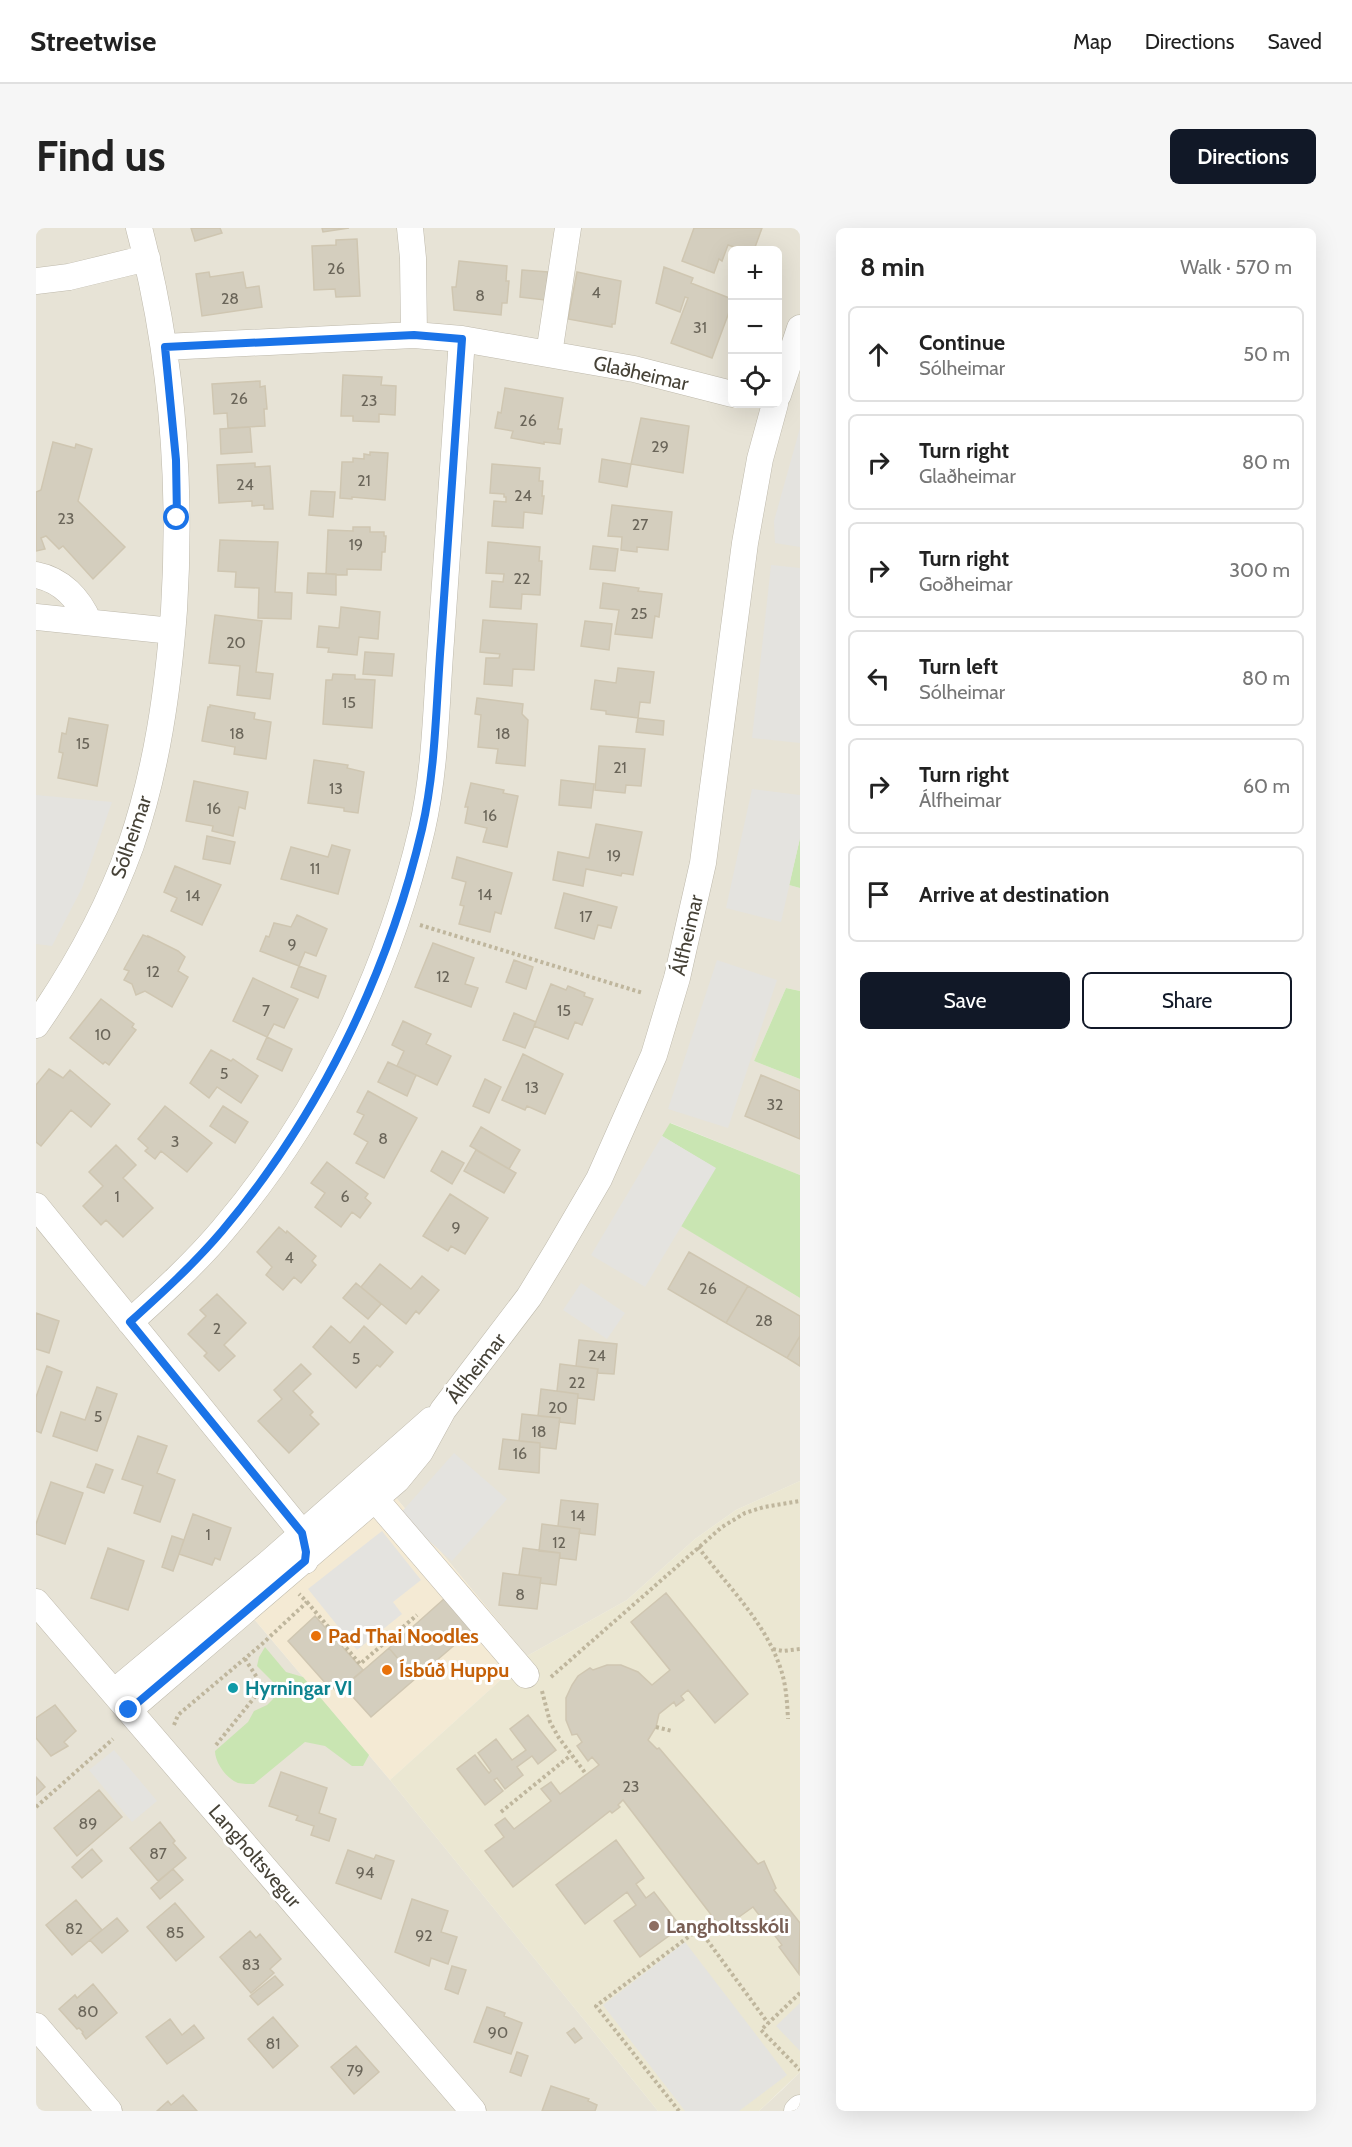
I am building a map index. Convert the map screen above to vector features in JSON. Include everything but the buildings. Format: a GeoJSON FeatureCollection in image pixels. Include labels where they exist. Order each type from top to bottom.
{"type":"FeatureCollection","features":[{"type":"Feature","properties":{"kind":"street","name":"Sólheimar"},"geometry":{"type":"LineString","coordinates":[[36,1025],[83,950],[115,885],[130,846],[155,762],[168,675],[177,529],[176,460],[165,347],[139,228]]}},
{"type":"Feature","properties":{"kind":"street"},"geometry":{"type":"LineString","coordinates":[[410,228],[413,258],[414,335]]}},
{"type":"Feature","properties":{"kind":"street"},"geometry":{"type":"LineString","coordinates":[[549,354],[568,228]]}},
{"type":"Feature","properties":{"kind":"street"},"geometry":{"type":"LineString","coordinates":[[36,281],[69,277],[147,258]]}},
{"type":"Feature","properties":{"kind":"street","name":"Álfheimar"},"geometry":{"type":"LineString","coordinates":[[782,377],[800,328]]}},
{"type":"Feature","properties":{"kind":"street","name":"Glaðheimar"},"geometry":{"type":"LineString","coordinates":[[165,347],[414,335],[462,339],[634,369],[728,393]]}},
{"type":"Feature","properties":{"kind":"street"},"geometry":{"type":"LineString","coordinates":[[130,1322],[182,1274],[223,1230],[306,1115],[343,1049],[397,917],[422,826],[433,754],[462,339]]}},
{"type":"Feature","properties":{"kind":"street","name":"Álfheimar"},"geometry":{"type":"LineString","coordinates":[[122,1701],[305,1561],[397,1480],[420,1452],[443,1410],[529,1297],[599,1179],[654,1054],[677,978],[703,863],[745,543],[772,408]]}},
{"type":"Feature","properties":{"kind":"street"},"geometry":{"type":"LineString","coordinates":[[36,575],[66,589],[84,609],[89,622]]}},
{"type":"Feature","properties":{"kind":"street"},"geometry":{"type":"LineString","coordinates":[[36,617],[172,631]]}},
{"type":"Feature","properties":{"kind":"street"},"geometry":{"type":"LineString","coordinates":[[36,1206],[302,1533],[312,1538],[332,1538]]}},
{"type":"Feature","properties":{"kind":"street","name":"Álfheimar"},"geometry":{"type":"LineString","coordinates":[[122,1701],[302,1533],[443,1410]]}},
{"type":"Feature","properties":{"kind":"street"},"geometry":{"type":"LineString","coordinates":[[376,1500],[533,1680]]}},
{"type":"Feature","properties":{"kind":"street"},"geometry":{"type":"LineString","coordinates":[[302,1533],[306,1552],[305,1561]]}},
{"type":"Feature","properties":{"kind":"street","name":"Langholtsvegur"},"geometry":{"type":"LineString","coordinates":[[36,1602],[472,2111]]}},
{"type":"Feature","properties":{"kind":"street"},"geometry":{"type":"LineString","coordinates":[[36,2026],[109,2111]]}},
{"type":"Feature","properties":{"kind":"path"},"geometry":{"type":"LineString","coordinates":[[397,917],[644,993]]}},
{"type":"Feature","properties":{"kind":"path"},"geometry":{"type":"LineString","coordinates":[[586,1774],[559,1738],[550,1722],[545,1699],[533,1680],[558,1671],[722,1527],[745,1513],[764,1507],[800,1501]]}},
{"type":"Feature","properties":{"kind":"path"},"geometry":{"type":"LineString","coordinates":[[698,1547],[758,1623],[773,1649],[780,1665],[786,1690],[788,1719]]}},
{"type":"Feature","properties":{"kind":"path"},"geometry":{"type":"LineString","coordinates":[[294,1589],[360,1664],[417,1615]]}},
{"type":"Feature","properties":{"kind":"path"},"geometry":{"type":"LineString","coordinates":[[174,1725],[178,1715],[307,1602]]}},
{"type":"Feature","properties":{"kind":"path"},"geometry":{"type":"LineString","coordinates":[[773,1649],[783,1651],[800,1649]]}},
{"type":"Feature","properties":{"kind":"path"},"geometry":{"type":"LineString","coordinates":[[216,1745],[258,1693],[258,1679],[244,1659]]}},
{"type":"Feature","properties":{"kind":"path"},"geometry":{"type":"LineString","coordinates":[[656,1727],[672,1731]]}},
{"type":"Feature","properties":{"kind":"path"},"geometry":{"type":"LineString","coordinates":[[36,1806],[113,1739]]}},
{"type":"Feature","properties":{"kind":"path"},"geometry":{"type":"LineString","coordinates":[[501,1812],[572,1755]]}},
{"type":"Feature","properties":{"kind":"path"},"geometry":{"type":"LineString","coordinates":[[679,2111],[596,2006],[699,1929],[768,2023]]}},
{"type":"Feature","properties":{"kind":"path"},"geometry":{"type":"LineString","coordinates":[[800,1993],[761,2030],[800,2070]]}},
{"type":"Feature","properties":{"kind":"shaded area"},"geometry":{"type":"Polygon","coordinates":[[[36,228],[800,228],[800,838],[789,885],[800,888],[800,991],[786,988],[754,1061],[800,1079],[800,1175],[671,1123],[662,1136],[716,1168],[682,1226],[800,1298],[800,1481],[736,1510],[695,1539],[627,1600],[527,1656],[383,1482],[243,1606],[390,1780],[658,2111],[36,2111],[36,228]]]}},
{"type":"Feature","properties":{"kind":"shaded area"},"geometry":{"type":"Polygon","coordinates":[[[800,428],[800,547],[775,543],[774,521],[800,428]]]}},
{"type":"Feature","properties":{"kind":"shaded area"},"geometry":{"type":"Polygon","coordinates":[[[771,565],[800,568],[800,743],[752,738],[771,565]]]}},
{"type":"Feature","properties":{"kind":"shaded area"},"geometry":{"type":"Polygon","coordinates":[[[752,789],[800,795],[800,838],[781,922],[726,908],[752,789]]]}},
{"type":"Feature","properties":{"kind":"shaded area"},"geometry":{"type":"Polygon","coordinates":[[[36,795],[112,802],[82,888],[52,946],[36,944],[36,795]]]}},
{"type":"Feature","properties":{"kind":"shaded area"},"geometry":{"type":"Polygon","coordinates":[[[717,960],[777,980],[728,1128],[668,1109],[717,960]]]}},
{"type":"Feature","properties":{"kind":"shaded area"},"geometry":{"type":"Polygon","coordinates":[[[662,1136],[716,1168],[645,1287],[591,1255],[662,1136]]]}},
{"type":"Feature","properties":{"kind":"shaded area"},"geometry":{"type":"Polygon","coordinates":[[[581,1283],[625,1313],[607,1339],[563,1310],[581,1283]]]}},
{"type":"Feature","properties":{"kind":"shaded area"},"geometry":{"type":"Polygon","coordinates":[[[454,1453],[507,1499],[452,1561],[399,1515],[454,1453]]]}},
{"type":"Feature","properties":{"kind":"shaded area","name":"Langholtsskóli"},"geometry":{"type":"Polygon","coordinates":[[[800,1481],[800,2072],[759,2111],[658,2111],[390,1780],[527,1656],[627,1600],[695,1539],[736,1510],[800,1481]]]}},
{"type":"Feature","properties":{"kind":"shaded area"},"geometry":{"type":"Polygon","coordinates":[[[383,1482],[527,1656],[390,1780],[243,1606],[383,1482]]]}},
{"type":"Feature","properties":{"kind":"shaded area"},"geometry":{"type":"Polygon","coordinates":[[[382,1531],[421,1580],[393,1602],[402,1614],[357,1650],[308,1589],[382,1531]]]}},
{"type":"Feature","properties":{"kind":"shaded area"},"geometry":{"type":"Polygon","coordinates":[[[114,1750],[157,1801],[132,1822],[89,1770],[114,1750]]]}},
{"type":"Feature","properties":{"kind":"shaded area"},"geometry":{"type":"Polygon","coordinates":[[[685,1942],[787,2075],[739,2111],[685,2111],[603,2005],[685,1942]]]}},
{"type":"Feature","properties":{"kind":"shaded area"},"geometry":{"type":"Polygon","coordinates":[[[800,2003],[800,2051],[776,2026],[800,2003]]]}},
{"type":"Feature","properties":{"kind":"shaded area"},"geometry":{"type":"Polygon","coordinates":[[[800,2072],[800,2111],[759,2111],[782,2090],[800,2072]]]}},
{"type":"Feature","properties":{"kind":"green space"},"geometry":{"type":"Polygon","coordinates":[[[800,838],[800,888],[789,885],[800,838]]]}},
{"type":"Feature","properties":{"kind":"green space"},"geometry":{"type":"Polygon","coordinates":[[[786,988],[800,991],[800,1079],[754,1061],[786,988]]]}},
{"type":"Feature","properties":{"kind":"green space"},"geometry":{"type":"Polygon","coordinates":[[[670,1123],[800,1175],[800,1298],[681,1226],[715,1168],[662,1136],[670,1123]]]}},
{"type":"Feature","properties":{"kind":"green space"},"geometry":{"type":"Polygon","coordinates":[[[265,1647],[286,1672],[303,1677],[369,1755],[363,1766],[352,1766],[325,1746],[305,1742],[254,1784],[238,1783],[226,1774],[219,1765],[215,1751],[248,1722],[254,1711],[267,1705],[273,1699],[276,1685],[257,1666],[265,1647]]]}},
{"type":"Feature","properties":{"kind":"place","name":"Pad Thai Noodles"},"geometry":{"type":"Point","coordinates":[316,1636]}},
{"type":"Feature","properties":{"kind":"place","name":"Ísbúð Huppu"},"geometry":{"type":"Point","coordinates":[387,1670]}},
{"type":"Feature","properties":{"kind":"place","name":"Hyrningar VI"},"geometry":{"type":"Point","coordinates":[233,1688]}},
{"type":"Feature","properties":{"kind":"place","name":"Langholtsskóli"},"geometry":{"type":"Point","coordinates":[654,1926]}},
{"type":"Feature","properties":{"kind":"route"},"geometry":{"type":"LineString","coordinates":[[129,1710],[305,1561],[305,1542],[302,1533],[130,1322],[167,1288],[223,1230],[306,1115],[343,1049],[401,906],[422,826],[433,754],[462,339],[414,335],[165,347],[176,460],[177,518]]}}]}
